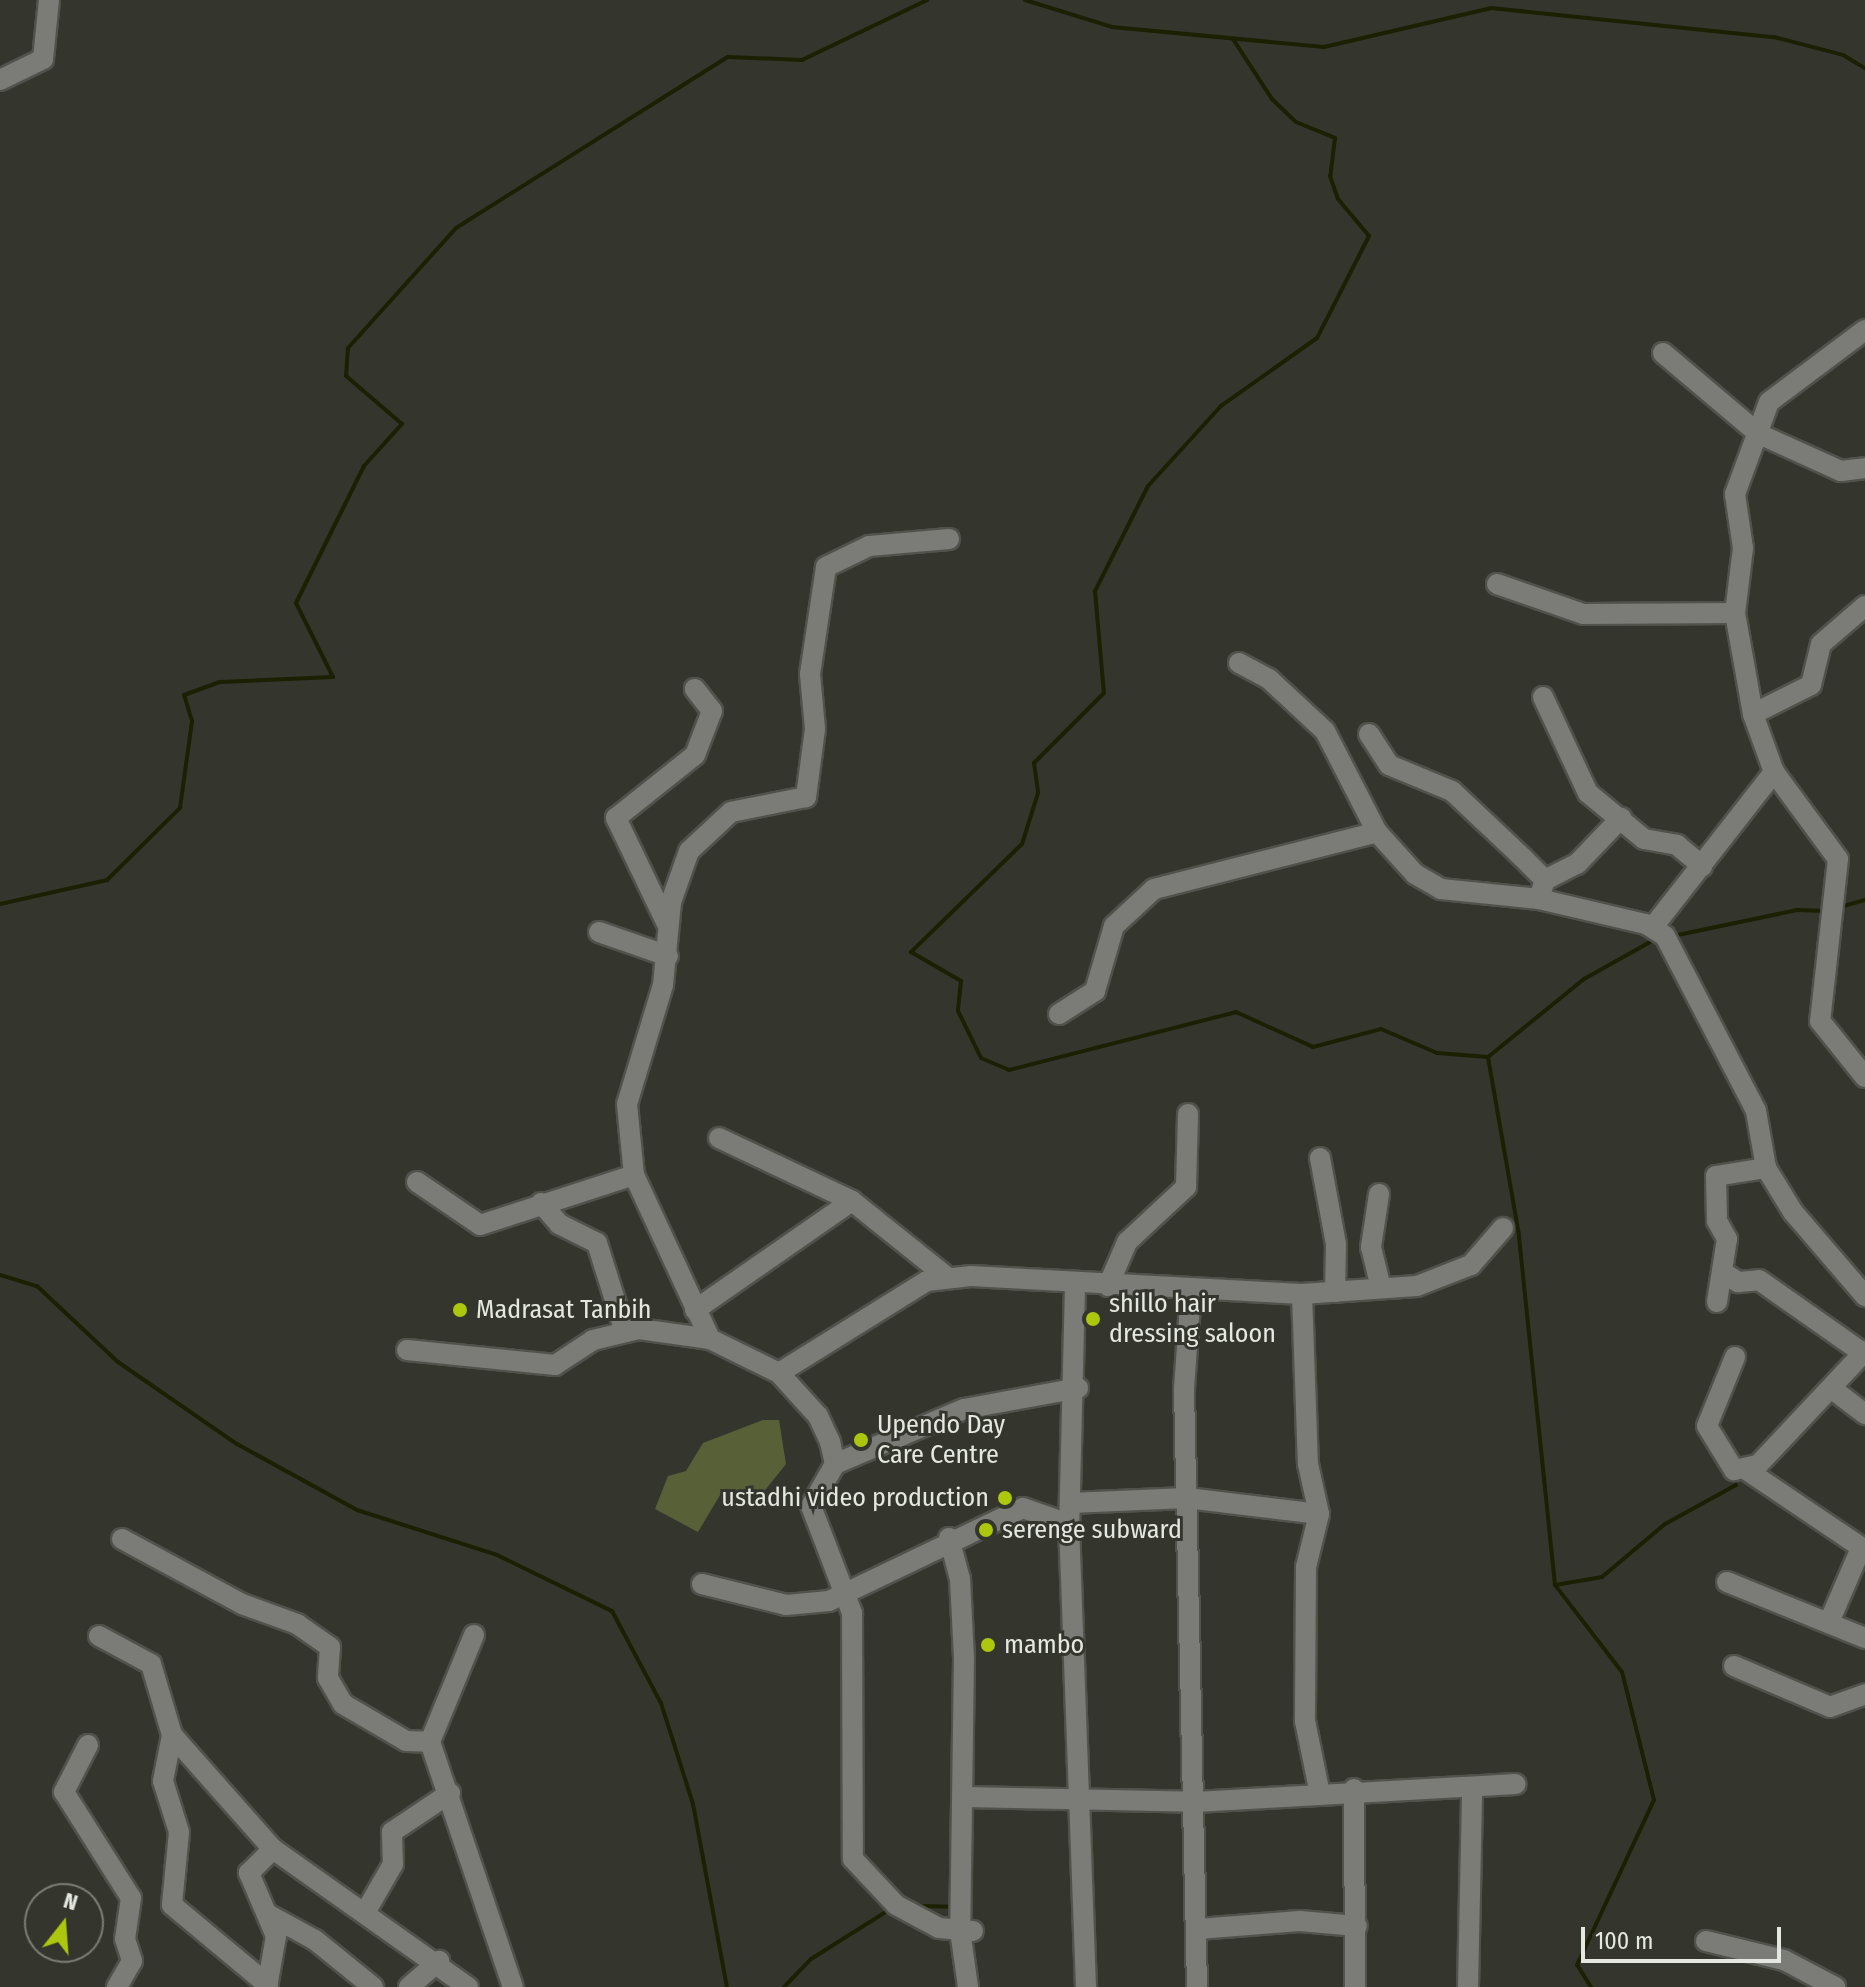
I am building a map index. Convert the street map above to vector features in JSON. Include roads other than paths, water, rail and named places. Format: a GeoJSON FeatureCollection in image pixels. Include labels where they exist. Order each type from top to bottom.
{"type":"FeatureCollection","features":[{"type":"Feature","properties":{"kind":"street"},"geometry":{"type":"LineString","coordinates":[[0,80],[43,59],[49,0]]}},
{"type":"Feature","properties":{"kind":"street"},"geometry":{"type":"LineString","coordinates":[[1865,330],[1779,390],[1735,494],[1743,548],[1735,613],[1753,714],[1774,772],[1838,859],[1820,1021],[1865,1077]]}},
{"type":"Feature","properties":{"kind":"street"},"geometry":{"type":"LineString","coordinates":[[1663,353],[1759,434],[1841,471],[1865,468]]}},
{"type":"Feature","properties":{"kind":"street"},"geometry":{"type":"LineString","coordinates":[[710,1339],[634,1175],[627,1104],[668,956],[667,924],[689,851],[704,832],[731,812],[806,797],[815,729],[810,674],[826,567],[869,546],[949,539]]}},
{"type":"Feature","properties":{"kind":"street"},"geometry":{"type":"LineString","coordinates":[[1497,584],[1583,614],[1735,613]]}},
{"type":"Feature","properties":{"kind":"street"},"geometry":{"type":"LineString","coordinates":[[1753,714],[1811,685],[1821,644],[1865,606]]}},
{"type":"Feature","properties":{"kind":"street"},"geometry":{"type":"LineString","coordinates":[[1239,663],[1269,679],[1325,731],[1377,832],[1400,861],[1441,889],[1542,890],[1653,927],[1690,976],[1756,1111],[1766,1168],[1793,1212],[1865,1296]]}},
{"type":"Feature","properties":{"kind":"street"},"geometry":{"type":"LineString","coordinates":[[667,924],[616,818],[695,755],[712,711],[695,689]]}},
{"type":"Feature","properties":{"kind":"street"},"geometry":{"type":"LineString","coordinates":[[1543,697],[1580,783],[1644,839],[1677,845],[1702,866]]}},
{"type":"Feature","properties":{"kind":"street"},"geometry":{"type":"LineString","coordinates":[[1369,734],[1389,765],[1452,791],[1542,890]]}},
{"type":"Feature","properties":{"kind":"street"},"geometry":{"type":"LineString","coordinates":[[1653,927],[1774,772]]}},
{"type":"Feature","properties":{"kind":"street"},"geometry":{"type":"LineString","coordinates":[[1542,890],[1577,864],[1621,818]]}},
{"type":"Feature","properties":{"kind":"street"},"geometry":{"type":"LineString","coordinates":[[1059,1014],[1095,991],[1114,926],[1154,889],[1377,832]]}},
{"type":"Feature","properties":{"kind":"street"},"geometry":{"type":"LineString","coordinates":[[599,932],[668,956]]}},
{"type":"Feature","properties":{"kind":"street"},"geometry":{"type":"LineString","coordinates":[[1108,1286],[1127,1242],[1186,1187],[1188,1114]]}},
{"type":"Feature","properties":{"kind":"street"},"geometry":{"type":"LineString","coordinates":[[719,1138],[852,1201],[948,1278]]}},
{"type":"Feature","properties":{"kind":"street"},"geometry":{"type":"LineString","coordinates":[[1320,1158],[1336,1244],[1335,1292]]}},
{"type":"Feature","properties":{"kind":"street"},"geometry":{"type":"LineString","coordinates":[[1717,1302],[1724,1273],[1716,1176],[1766,1168]]}},
{"type":"Feature","properties":{"kind":"street"},"geometry":{"type":"LineString","coordinates":[[417,1182],[469,1224],[634,1175]]}},
{"type":"Feature","properties":{"kind":"street"},"geometry":{"type":"LineString","coordinates":[[1379,1194],[1371,1247],[1381,1288]]}},
{"type":"Feature","properties":{"kind":"street"},"geometry":{"type":"LineString","coordinates":[[695,1310],[852,1201]]}},
{"type":"Feature","properties":{"kind":"street"},"geometry":{"type":"LineString","coordinates":[[541,1203],[559,1224],[593,1237],[605,1256],[625,1332]]}},
{"type":"Feature","properties":{"kind":"street"},"geometry":{"type":"LineString","coordinates":[[779,1373],[927,1281],[948,1278],[1302,1294],[1381,1288],[1449,1278],[1471,1265],[1503,1228]]}},
{"type":"Feature","properties":{"kind":"street"},"geometry":{"type":"LineString","coordinates":[[1724,1273],[1738,1282],[1759,1280],[1864,1352],[1831,1388],[1745,1469]]}},
{"type":"Feature","properties":{"kind":"street"},"geometry":{"type":"LineString","coordinates":[[1075,1286],[1078,1388],[1070,1514],[1086,1987]]}},
{"type":"Feature","properties":{"kind":"street"},"geometry":{"type":"LineString","coordinates":[[1191,1291],[1187,1498],[1197,1987]]}},
{"type":"Feature","properties":{"kind":"street"},"geometry":{"type":"LineString","coordinates":[[1302,1294],[1308,1464],[1319,1514],[1306,1567],[1305,1721],[1320,1794]]}},
{"type":"Feature","properties":{"kind":"street"},"geometry":{"type":"LineString","coordinates":[[407,1350],[555,1365],[593,1340],[625,1332],[710,1339],[779,1373],[818,1416],[835,1464]]}},
{"type":"Feature","properties":{"kind":"street"},"geometry":{"type":"LineString","coordinates":[[1735,1357],[1707,1426],[1721,1457],[1745,1469],[1863,1549],[1830,1620]]}},
{"type":"Feature","properties":{"kind":"street"},"geometry":{"type":"LineString","coordinates":[[966,1931],[896,1905],[853,1859],[850,1594],[811,1506],[835,1464],[964,1409],[1078,1388]]}},
{"type":"Feature","properties":{"kind":"street"},"geometry":{"type":"LineString","coordinates":[[1831,1388],[1865,1414]]}},
{"type":"Feature","properties":{"kind":"street"},"geometry":{"type":"LineString","coordinates":[[702,1584],[786,1605],[850,1594],[949,1538],[1023,1508],[1070,1514],[1187,1498],[1319,1514]]}},
{"type":"Feature","properties":{"kind":"street"},"geometry":{"type":"LineString","coordinates":[[949,1538],[960,1579],[968,1987]]}},
{"type":"Feature","properties":{"kind":"street"},"geometry":{"type":"LineString","coordinates":[[122,1539],[242,1604],[297,1624],[330,1647],[328,1678],[350,1710],[406,1741],[430,1742]]}},
{"type":"Feature","properties":{"kind":"street"},"geometry":{"type":"LineString","coordinates":[[1727,1582],[1830,1620],[1865,1638]]}},
{"type":"Feature","properties":{"kind":"street"},"geometry":{"type":"LineString","coordinates":[[474,1635],[430,1742],[450,1793],[513,1987]]}},
{"type":"Feature","properties":{"kind":"street"},"geometry":{"type":"LineString","coordinates":[[99,1636],[151,1664],[172,1735],[273,1849],[439,1961],[468,1987]]}},
{"type":"Feature","properties":{"kind":"street"},"geometry":{"type":"LineString","coordinates":[[1734,1666],[1830,1707],[1865,1694]]}},
{"type":"Feature","properties":{"kind":"street"},"geometry":{"type":"LineString","coordinates":[[172,1735],[163,1781],[179,1832],[172,1905],[268,1986],[277,1956],[271,1916],[249,1873],[273,1849]]}},
{"type":"Feature","properties":{"kind":"street"},"geometry":{"type":"LineString","coordinates":[[88,1745],[64,1792],[131,1898],[125,1939],[132,1961],[117,1987]]}},
{"type":"Feature","properties":{"kind":"street"},"geometry":{"type":"LineString","coordinates":[[965,1797],[1192,1802],[1354,1789],[1472,1790],[1515,1784]]}},
{"type":"Feature","properties":{"kind":"street"},"geometry":{"type":"LineString","coordinates":[[1354,1789],[1355,1987]]}},
{"type":"Feature","properties":{"kind":"street"},"geometry":{"type":"LineString","coordinates":[[1468,1987],[1472,1790]]}},
{"type":"Feature","properties":{"kind":"street"},"geometry":{"type":"LineString","coordinates":[[366,1911],[393,1864],[392,1832],[450,1793]]}},
{"type":"Feature","properties":{"kind":"street"},"geometry":{"type":"LineString","coordinates":[[271,1916],[315,1940],[373,1987]]}},
{"type":"Feature","properties":{"kind":"street"},"geometry":{"type":"LineString","coordinates":[[1198,1929],[1300,1921],[1357,1926]]}},
{"type":"Feature","properties":{"kind":"street"},"geometry":{"type":"LineString","coordinates":[[1706,1941],[1784,1960],[1835,1987]]}},
{"type":"Feature","properties":{"kind":"street"},"geometry":{"type":"LineString","coordinates":[[409,1987],[439,1961]]}},
{"type":"Feature","properties":{"kind":"waterway"},"geometry":{"type":"LineString","coordinates":[[0,904],[107,880],[180,808],[192,721],[184,695],[220,682],[333,677],[296,603],[364,466],[402,424],[346,376],[348,348],[456,228],[728,57],[802,60],[927,0]]}},
{"type":"Feature","properties":{"kind":"waterway"},"geometry":{"type":"LineString","coordinates":[[1025,0],[1112,27],[1324,47],[1491,8],[1774,37],[1843,55],[1865,68]]}},
{"type":"Feature","properties":{"kind":"waterway"},"geometry":{"type":"LineString","coordinates":[[1233,39],[1272,99],[1296,122],[1335,138],[1330,176],[1338,199],[1369,236],[1317,338],[1221,406],[1148,486],[1095,591],[1104,693],[1034,763],[1038,793],[1022,844],[911,952],[961,981],[958,1011],[981,1058],[1009,1070],[1236,1012],[1313,1047],[1381,1029],[1437,1053],[1488,1057]]}},
{"type":"Feature","properties":{"kind":"waterway"},"geometry":{"type":"LineString","coordinates":[[1840,907],[1865,900]]}},
{"type":"Feature","properties":{"kind":"waterway"},"geometry":{"type":"LineString","coordinates":[[1673,936],[1797,910],[1826,911]]}},
{"type":"Feature","properties":{"kind":"waterway"},"geometry":{"type":"LineString","coordinates":[[1591,1987],[1577,1965],[1654,1800],[1622,1672],[1555,1585],[1519,1235],[1488,1057],[1584,979],[1657,938]]}},
{"type":"Feature","properties":{"kind":"waterway"},"geometry":{"type":"LineString","coordinates":[[0,1275],[37,1286],[118,1362],[237,1444],[357,1510],[497,1555],[612,1611],[661,1703],[693,1804],[727,1987]]}},
{"type":"Feature","properties":{"kind":"waterway"},"geometry":{"type":"LineString","coordinates":[[1555,1585],[1602,1577],[1665,1524],[1736,1485]]}},
{"type":"Feature","properties":{"kind":"waterway"},"geometry":{"type":"LineString","coordinates":[[916,1906],[955,1907]]}},
{"type":"Feature","properties":{"kind":"waterway"},"geometry":{"type":"LineString","coordinates":[[784,1987],[811,1959],[892,1908]]}},
{"type":"Feature","properties":{"kind":"place","name":"Madrasat Tanbih"},"geometry":{"type":"Point","coordinates":[460,1310]}},
{"type":"Feature","properties":{"kind":"place","name":"shillo hair dressing saloon"},"geometry":{"type":"Point","coordinates":[1093,1319]}},
{"type":"Feature","properties":{"kind":"place","name":"Upendo Day Care Centre"},"geometry":{"type":"Point","coordinates":[861,1440]}},
{"type":"Feature","properties":{"kind":"place","name":"ustadhi video production"},"geometry":{"type":"Point","coordinates":[1005,1498]}},
{"type":"Feature","properties":{"kind":"place","name":"serenge subward"},"geometry":{"type":"Point","coordinates":[986,1530]}},
{"type":"Feature","properties":{"kind":"place","name":"mambo"},"geometry":{"type":"Point","coordinates":[988,1645]}}]}
